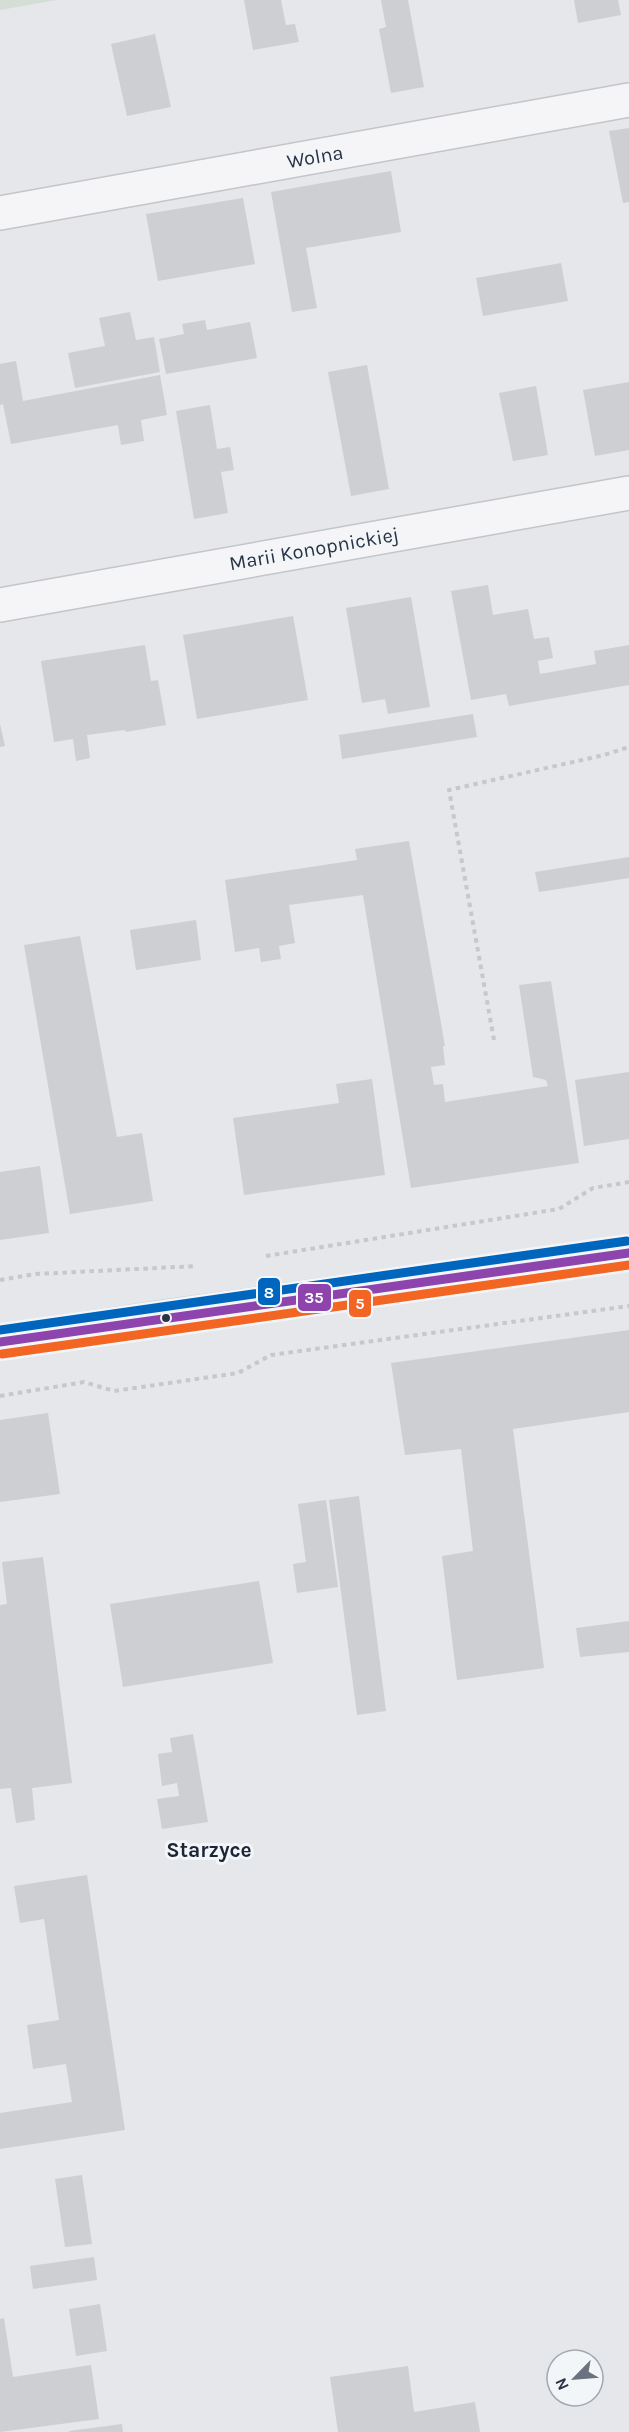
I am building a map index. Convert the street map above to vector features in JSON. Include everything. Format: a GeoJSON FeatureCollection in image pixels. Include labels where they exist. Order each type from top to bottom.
{"type":"FeatureCollection","features":[{"type":"Feature","properties":{"kind":"main road"},"geometry":{"type":"LineString","coordinates":[[0,1342],[629,1253]]}},
{"type":"Feature","properties":{"kind":"street","name":"Wolna"},"geometry":{"type":"LineString","coordinates":[[0,213],[629,100]]}},
{"type":"Feature","properties":{"kind":"street","name":"Marii Konopnickiej"},"geometry":{"type":"LineString","coordinates":[[0,605],[629,493]]}},
{"type":"Feature","properties":{"kind":"path"},"geometry":{"type":"LineString","coordinates":[[494,1040],[449,790],[604,755],[629,747]]}},
{"type":"Feature","properties":{"kind":"path"},"geometry":{"type":"LineString","coordinates":[[257,1258],[559,1209],[593,1188],[629,1182]]}},
{"type":"Feature","properties":{"kind":"path"},"geometry":{"type":"LineString","coordinates":[[0,1280],[36,1274],[199,1266]]}},
{"type":"Feature","properties":{"kind":"path"},"geometry":{"type":"LineString","coordinates":[[0,1396],[84,1382],[114,1391],[238,1373],[272,1355],[629,1306]]}},
{"type":"Feature","properties":{"kind":"shaded area"},"geometry":{"type":"Polygon","coordinates":[[[0,0],[57,0],[0,10],[0,0]]]}},
{"type":"Feature","properties":{"kind":"building"},"geometry":{"type":"Polygon","coordinates":[[[244,0],[281,0],[286,25],[295,24],[299,42],[253,50],[244,0]]]}},
{"type":"Feature","properties":{"kind":"building"},"geometry":{"type":"Polygon","coordinates":[[[381,0],[408,0],[424,87],[391,93],[379,29],[386,27],[381,0]]]}},
{"type":"Feature","properties":{"kind":"building"},"geometry":{"type":"Polygon","coordinates":[[[574,0],[618,0],[621,15],[578,23],[574,0]]]}},
{"type":"Feature","properties":{"kind":"building"},"geometry":{"type":"Polygon","coordinates":[[[155,34],[171,107],[127,116],[111,44],[155,34]]]}},
{"type":"Feature","properties":{"kind":"building"},"geometry":{"type":"Polygon","coordinates":[[[629,128],[629,202],[623,203],[609,131],[629,128]]]}},
{"type":"Feature","properties":{"kind":"building"},"geometry":{"type":"Polygon","coordinates":[[[391,171],[401,232],[306,248],[317,308],[292,312],[271,192],[391,171]]]}},
{"type":"Feature","properties":{"kind":"building"},"geometry":{"type":"Polygon","coordinates":[[[243,198],[255,264],[158,281],[146,214],[243,198]]]}},
{"type":"Feature","properties":{"kind":"building"},"geometry":{"type":"Polygon","coordinates":[[[561,263],[568,301],[483,316],[476,278],[561,263]]]}},
{"type":"Feature","properties":{"kind":"building"},"geometry":{"type":"Polygon","coordinates":[[[130,312],[136,340],[154,337],[160,372],[75,388],[68,353],[105,346],[99,318],[130,312]]]}},
{"type":"Feature","properties":{"kind":"building"},"geometry":{"type":"Polygon","coordinates":[[[205,320],[207,330],[250,322],[257,358],[166,374],[159,339],[184,334],[182,324],[205,320]]]}},
{"type":"Feature","properties":{"kind":"building"},"geometry":{"type":"Polygon","coordinates":[[[16,361],[23,401],[160,375],[167,415],[141,420],[144,441],[121,445],[118,425],[11,444],[3,404],[0,405],[0,364],[16,361]]]}},
{"type":"Feature","properties":{"kind":"building"},"geometry":{"type":"Polygon","coordinates":[[[367,365],[389,489],[351,496],[328,372],[367,365]]]}},
{"type":"Feature","properties":{"kind":"building"},"geometry":{"type":"Polygon","coordinates":[[[629,382],[629,450],[595,456],[583,390],[629,382]]]}},
{"type":"Feature","properties":{"kind":"building"},"geometry":{"type":"Polygon","coordinates":[[[536,386],[548,455],[513,461],[499,393],[536,386]]]}},
{"type":"Feature","properties":{"kind":"building"},"geometry":{"type":"Polygon","coordinates":[[[210,405],[217,449],[230,447],[234,470],[221,472],[228,513],[194,519],[176,411],[210,405]]]}},
{"type":"Feature","properties":{"kind":"building"},"geometry":{"type":"Polygon","coordinates":[[[488,585],[493,615],[528,609],[534,639],[549,637],[553,658],[538,661],[540,674],[596,664],[594,651],[629,645],[629,685],[509,706],[506,694],[471,700],[451,591],[488,585]]]}},
{"type":"Feature","properties":{"kind":"building"},"geometry":{"type":"Polygon","coordinates":[[[411,597],[430,707],[388,714],[385,699],[362,703],[346,608],[411,597]]]}},
{"type":"Feature","properties":{"kind":"building"},"geometry":{"type":"Polygon","coordinates":[[[293,616],[308,700],[197,719],[183,635],[293,616]]]}},
{"type":"Feature","properties":{"kind":"building"},"geometry":{"type":"Polygon","coordinates":[[[145,645],[151,681],[158,680],[166,725],[126,732],[125,730],[87,735],[90,758],[76,761],[73,739],[54,742],[41,661],[145,645]]]}},
{"type":"Feature","properties":{"kind":"building"},"geometry":{"type":"Polygon","coordinates":[[[473,714],[477,737],[342,759],[339,735],[473,714]]]}},
{"type":"Feature","properties":{"kind":"building"},"geometry":{"type":"Polygon","coordinates":[[[0,724],[5,746],[0,747],[0,724]]]}},
{"type":"Feature","properties":{"kind":"building"},"geometry":{"type":"Polygon","coordinates":[[[409,841],[445,1046],[443,1046],[445,1065],[431,1067],[434,1085],[443,1084],[445,1102],[548,1086],[546,1080],[533,1077],[519,985],[551,981],[579,1163],[411,1188],[363,895],[289,905],[295,943],[279,946],[281,959],[261,962],[259,948],[235,952],[225,880],[357,860],[355,849],[409,841]]]}},
{"type":"Feature","properties":{"kind":"building"},"geometry":{"type":"Polygon","coordinates":[[[629,857],[629,878],[539,892],[535,872],[629,857]]]}},
{"type":"Feature","properties":{"kind":"building"},"geometry":{"type":"Polygon","coordinates":[[[196,920],[201,960],[136,970],[130,930],[196,920]]]}},
{"type":"Feature","properties":{"kind":"building"},"geometry":{"type":"Polygon","coordinates":[[[80,936],[117,1137],[142,1133],[153,1201],[70,1214],[24,945],[80,936]]]}},
{"type":"Feature","properties":{"kind":"building"},"geometry":{"type":"Polygon","coordinates":[[[629,1072],[629,1139],[584,1146],[575,1080],[629,1072]]]}},
{"type":"Feature","properties":{"kind":"building"},"geometry":{"type":"Polygon","coordinates":[[[372,1079],[385,1175],[244,1195],[233,1118],[339,1103],[336,1084],[372,1079]]]}},
{"type":"Feature","properties":{"kind":"building"},"geometry":{"type":"Polygon","coordinates":[[[40,1166],[49,1233],[0,1240],[0,1172],[40,1166]]]}},
{"type":"Feature","properties":{"kind":"building"},"geometry":{"type":"Polygon","coordinates":[[[629,1330],[629,1412],[513,1429],[544,1668],[457,1680],[442,1556],[473,1551],[461,1449],[405,1455],[391,1363],[629,1330]]]}},
{"type":"Feature","properties":{"kind":"building"},"geometry":{"type":"Polygon","coordinates":[[[48,1413],[60,1494],[0,1502],[0,1420],[48,1413]]]}},
{"type":"Feature","properties":{"kind":"building"},"geometry":{"type":"Polygon","coordinates":[[[359,1496],[386,1711],[357,1715],[329,1500],[359,1496]]]}},
{"type":"Feature","properties":{"kind":"building"},"geometry":{"type":"Polygon","coordinates":[[[326,1500],[338,1587],[297,1593],[293,1564],[306,1562],[298,1504],[326,1500]]]}},
{"type":"Feature","properties":{"kind":"building"},"geometry":{"type":"Polygon","coordinates":[[[43,1557],[72,1783],[32,1788],[35,1820],[16,1823],[11,1788],[0,1789],[0,1605],[7,1604],[2,1562],[43,1557]]]}},
{"type":"Feature","properties":{"kind":"building"},"geometry":{"type":"Polygon","coordinates":[[[259,1581],[273,1663],[123,1687],[110,1604],[259,1581]]]}},
{"type":"Feature","properties":{"kind":"building"},"geometry":{"type":"Polygon","coordinates":[[[629,1621],[629,1652],[580,1657],[576,1628],[629,1621]]]}},
{"type":"Feature","properties":{"kind":"building"},"geometry":{"type":"Polygon","coordinates":[[[193,1734],[208,1822],[162,1829],[157,1799],[179,1796],[177,1783],[162,1786],[158,1754],[172,1752],[170,1738],[193,1734]]]}},
{"type":"Feature","properties":{"kind":"building"},"geometry":{"type":"Polygon","coordinates":[[[87,1875],[125,2130],[0,2149],[0,2113],[72,2102],[66,2064],[33,2069],[27,2025],[59,2020],[44,1919],[20,1923],[14,1886],[87,1875]]]}},
{"type":"Feature","properties":{"kind":"building"},"geometry":{"type":"Polygon","coordinates":[[[82,2175],[92,2244],[65,2247],[55,2179],[82,2175]]]}},
{"type":"Feature","properties":{"kind":"building"},"geometry":{"type":"Polygon","coordinates":[[[94,2257],[97,2280],[33,2289],[30,2266],[94,2257]]]}},
{"type":"Feature","properties":{"kind":"building"},"geometry":{"type":"Polygon","coordinates":[[[100,2304],[107,2351],[76,2356],[69,2309],[100,2304]]]}},
{"type":"Feature","properties":{"kind":"building"},"geometry":{"type":"Polygon","coordinates":[[[4,2318],[13,2377],[91,2365],[99,2419],[0,2432],[0,2319],[4,2318]]]}},
{"type":"Feature","properties":{"kind":"building"},"geometry":{"type":"Polygon","coordinates":[[[408,2366],[414,2412],[475,2402],[480,2432],[338,2432],[330,2377],[408,2366]]]}},
{"type":"Feature","properties":{"kind":"building"},"geometry":{"type":"Polygon","coordinates":[[[122,2424],[123,2432],[69,2432],[69,2431],[122,2424]]]}},
{"type":"Feature","properties":{"kind":"transit line","name":"8"},"geometry":{"type":"LineString","coordinates":[[0,1330],[627,1241]]}},
{"type":"Feature","properties":{"kind":"transit line","name":"35"},"geometry":{"type":"LineString","coordinates":[[0,1342],[629,1253]]}},
{"type":"Feature","properties":{"kind":"transit line","name":"5"},"geometry":{"type":"LineString","coordinates":[[2,1354],[629,1265]]}},
{"type":"Feature","properties":{"kind":"district","name":"Starzyce"},"geometry":{"type":"Point","coordinates":[209,1850]}}]}
